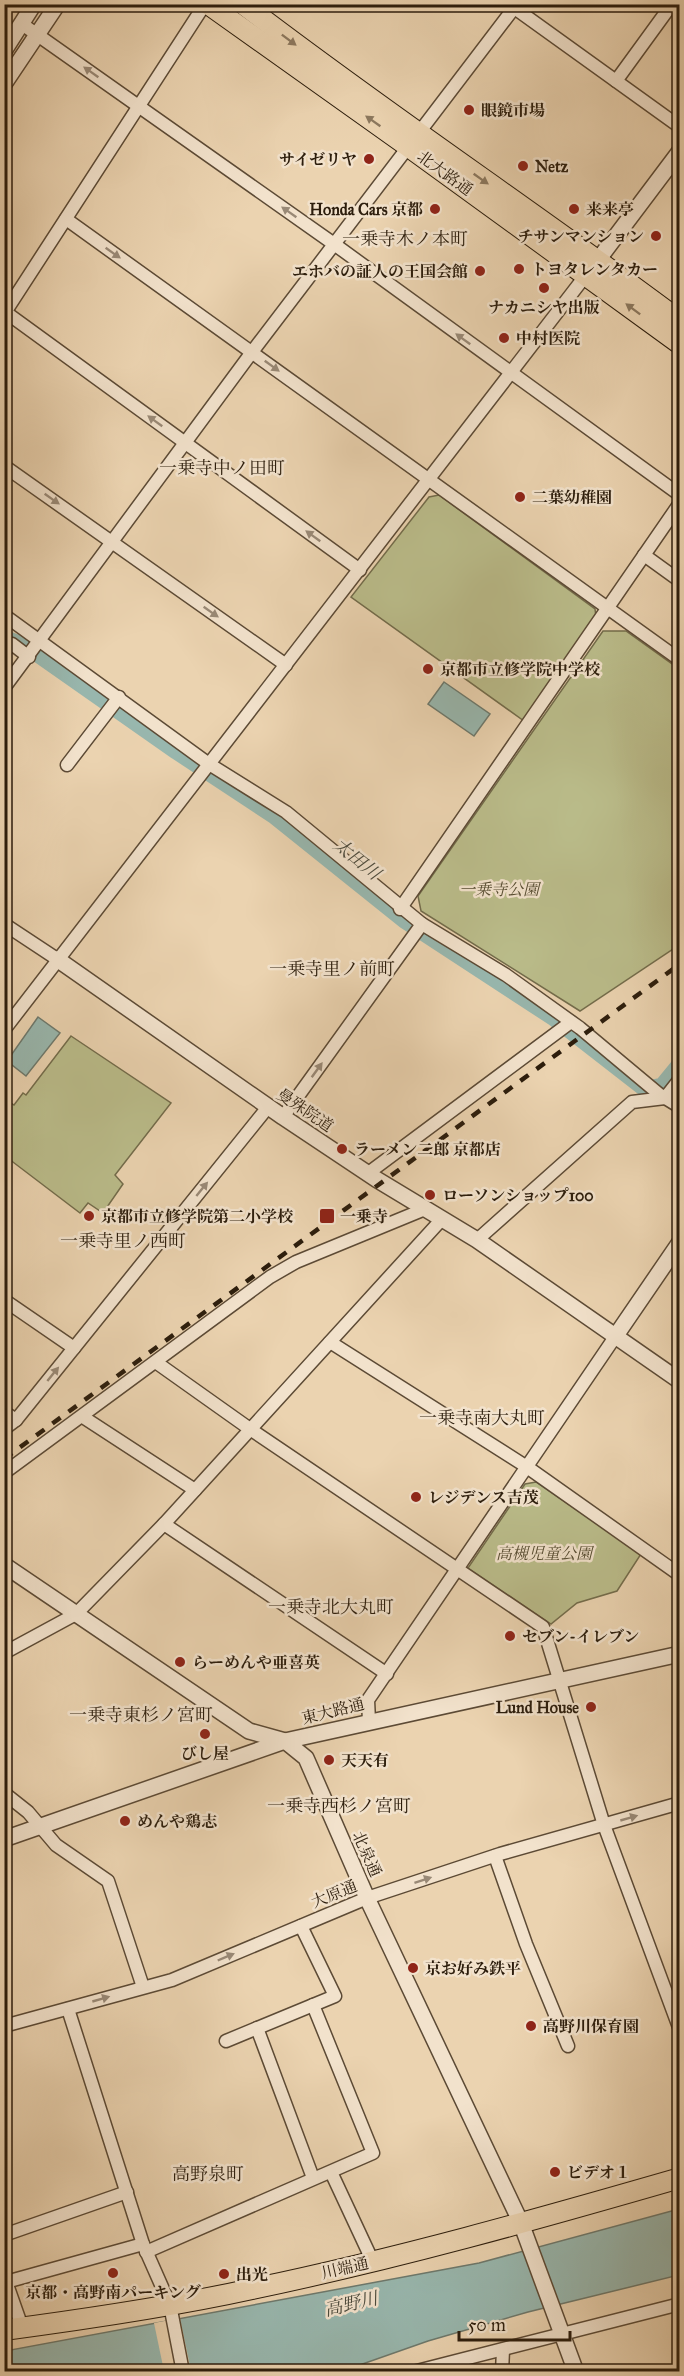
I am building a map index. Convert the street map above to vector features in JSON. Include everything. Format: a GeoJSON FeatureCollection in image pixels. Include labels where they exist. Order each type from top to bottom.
{"type":"FeatureCollection","features":[{"type":"Feature","properties":{"kind":"main road","name":"北大路通"},"geometry":{"type":"LineString","coordinates":[[206,4],[414,141],[592,268],[680,321]]}},
{"type":"Feature","properties":{"kind":"main road","name":"北大路通"},"geometry":{"type":"LineString","coordinates":[[243,4],[414,141]]}},
{"type":"Feature","properties":{"kind":"main road","name":"北大路通"},"geometry":{"type":"LineString","coordinates":[[592,268],[680,344]]}},
{"type":"Feature","properties":{"kind":"main road","name":"川端通"},"geometry":{"type":"LineString","coordinates":[[13,2329],[171,2312],[373,2262],[525,2232],[680,2178]]}},
{"type":"Feature","properties":{"kind":"street"},"geometry":{"type":"LineString","coordinates":[[4,51],[34,4]]}},
{"type":"Feature","properties":{"kind":"street"},"geometry":{"type":"LineString","coordinates":[[206,4],[5,312],[360,570]]}},
{"type":"Feature","properties":{"kind":"street"},"geometry":{"type":"LineString","coordinates":[[616,81],[672,4]]}},
{"type":"Feature","properties":{"kind":"street"},"geometry":{"type":"LineString","coordinates":[[4,84],[57,5]]}},
{"type":"Feature","properties":{"kind":"street"},"geometry":{"type":"LineString","coordinates":[[4,688],[252,352],[414,141],[513,6],[680,126]]}},
{"type":"Feature","properties":{"kind":"street"},"geometry":{"type":"LineString","coordinates":[[22,24],[334,244],[510,374],[680,495]]}},
{"type":"Feature","properties":{"kind":"street"},"geometry":{"type":"LineString","coordinates":[[4,1030],[430,480],[680,151]]}},
{"type":"Feature","properties":{"kind":"street"},"geometry":{"type":"LineString","coordinates":[[66,219],[607,610],[680,660]]}},
{"type":"Feature","properties":{"kind":"street"},"geometry":{"type":"LineString","coordinates":[[4,466],[286,665]]}},
{"type":"Feature","properties":{"kind":"street"},"geometry":{"type":"LineString","coordinates":[[400,909],[680,503]]}},
{"type":"Feature","properties":{"kind":"street"},"geometry":{"type":"LineString","coordinates":[[644,555],[680,581]]}},
{"type":"Feature","properties":{"kind":"street"},"geometry":{"type":"LineString","coordinates":[[4,615],[34,650],[204,770],[286,813],[400,909],[419,928],[506,975],[566,1026],[680,1107]]}},
{"type":"Feature","properties":{"kind":"street"},"geometry":{"type":"LineString","coordinates":[[4,643],[34,650]]}},
{"type":"Feature","properties":{"kind":"street"},"geometry":{"type":"LineString","coordinates":[[67,765],[113,704]]}},
{"type":"Feature","properties":{"kind":"street","name":"曼殊院道"},"geometry":{"type":"LineString","coordinates":[[4,924],[367,1174],[477,1240],[680,1381]]}},
{"type":"Feature","properties":{"kind":"street"},"geometry":{"type":"LineString","coordinates":[[283,1117],[419,928]]}},
{"type":"Feature","properties":{"kind":"street"},"geometry":{"type":"LineString","coordinates":[[367,1174],[566,1026]]}},
{"type":"Feature","properties":{"kind":"street"},"geometry":{"type":"LineString","coordinates":[[477,1240],[632,1102],[662,1096],[680,1079]]}},
{"type":"Feature","properties":{"kind":"street"},"geometry":{"type":"LineString","coordinates":[[4,1429],[16,1420],[268,1107]]}},
{"type":"Feature","properties":{"kind":"street"},"geometry":{"type":"LineString","coordinates":[[4,1473],[157,1363],[270,1277],[287,1267],[425,1209]]}},
{"type":"Feature","properties":{"kind":"street"},"geometry":{"type":"LineString","coordinates":[[4,1653],[76,1614],[164,1524],[441,1219]]}},
{"type":"Feature","properties":{"kind":"street"},"geometry":{"type":"LineString","coordinates":[[369,1721],[368,1700],[680,1242]]}},
{"type":"Feature","properties":{"kind":"street"},"geometry":{"type":"LineString","coordinates":[[4,1300],[74,1348]]}},
{"type":"Feature","properties":{"kind":"street"},"geometry":{"type":"LineString","coordinates":[[330,1341],[527,1467],[680,1575]]}},
{"type":"Feature","properties":{"kind":"street"},"geometry":{"type":"LineString","coordinates":[[157,1363],[250,1429],[543,1627],[561,1679],[604,1825],[680,2030]]}},
{"type":"Feature","properties":{"kind":"street"},"geometry":{"type":"LineString","coordinates":[[4,1412],[16,1420]]}},
{"type":"Feature","properties":{"kind":"street"},"geometry":{"type":"LineString","coordinates":[[83,1417],[195,1490]]}},
{"type":"Feature","properties":{"kind":"street"},"geometry":{"type":"LineString","coordinates":[[164,1524],[387,1674]]}},
{"type":"Feature","properties":{"kind":"street","name":"北泉通"},"geometry":{"type":"LineString","coordinates":[[4,1565],[249,1731],[285,1741],[306,1758],[367,1898],[525,2232],[562,2328]]}},
{"type":"Feature","properties":{"kind":"street","name":"東大路通"},"geometry":{"type":"LineString","coordinates":[[4,1839],[285,1741],[680,1654]]}},
{"type":"Feature","properties":{"kind":"street"},"geometry":{"type":"LineString","coordinates":[[4,1793],[28,1812],[56,1845],[108,1881],[143,1987]]}},
{"type":"Feature","properties":{"kind":"street","name":"大原通"},"geometry":{"type":"LineString","coordinates":[[4,2026],[172,1980],[367,1898],[495,1856],[680,1803]]}},
{"type":"Feature","properties":{"kind":"street"},"geometry":{"type":"LineString","coordinates":[[495,1856],[526,1944],[568,2046]]}},
{"type":"Feature","properties":{"kind":"street"},"geometry":{"type":"LineString","coordinates":[[226,2041],[335,1995],[302,1926]]}},
{"type":"Feature","properties":{"kind":"street"},"geometry":{"type":"LineString","coordinates":[[13,2329],[5,2279],[144,2248],[373,2153],[313,2005]]}},
{"type":"Feature","properties":{"kind":"street"},"geometry":{"type":"LineString","coordinates":[[68,2009],[144,2248],[171,2312],[183,2372]]}},
{"type":"Feature","properties":{"kind":"street"},"geometry":{"type":"LineString","coordinates":[[256,2028],[313,2178]]}},
{"type":"Feature","properties":{"kind":"street"},"geometry":{"type":"LineString","coordinates":[[331,2172],[373,2262]]}},
{"type":"Feature","properties":{"kind":"street"},"geometry":{"type":"LineString","coordinates":[[4,2235],[127,2192]]}},
{"type":"Feature","properties":{"kind":"street"},"geometry":{"type":"LineString","coordinates":[[416,2371],[503,2350],[562,2328],[680,2304]]}},
{"type":"Feature","properties":{"kind":"street"},"geometry":{"type":"LineString","coordinates":[[562,2328],[576,2372]]}},
{"type":"Feature","properties":{"kind":"street"},"geometry":{"type":"LineString","coordinates":[[502,2372],[503,2350]]}},
{"type":"Feature","properties":{"kind":"green space"},"geometry":{"type":"Polygon","coordinates":[[[439,495],[595,609],[596,617],[524,721],[351,597],[429,497],[439,495]]]}},
{"type":"Feature","properties":{"kind":"green space","name":"一乗寺公園"},"geometry":{"type":"Polygon","coordinates":[[[603,631],[626,631],[679,669],[679,945],[580,1011],[421,911],[418,896],[603,631]]]}},
{"type":"Feature","properties":{"kind":"green space"},"geometry":{"type":"Polygon","coordinates":[[[71,1036],[171,1103],[115,1175],[123,1184],[103,1213],[88,1203],[80,1213],[5,1156],[5,1099],[14,1105],[23,1093],[26,1095],[71,1036]]]}},
{"type":"Feature","properties":{"kind":"green space","name":"高槻児童公園"},"geometry":{"type":"Polygon","coordinates":[[[536,1482],[641,1554],[617,1591],[577,1603],[551,1624],[468,1568],[525,1484],[536,1482]]]}},
{"type":"Feature","properties":{"kind":"water"},"geometry":{"type":"Polygon","coordinates":[[[444,682],[490,714],[474,736],[428,704],[444,682]]]}},
{"type":"Feature","properties":{"kind":"water"},"geometry":{"type":"Polygon","coordinates":[[[38,1017],[60,1033],[26,1076],[7,1061],[38,1017]]]}},
{"type":"Feature","properties":{"kind":"water","name":"高野川"},"geometry":{"type":"Polygon","coordinates":[[[679,2209],[679,2275],[528,2312],[428,2341],[354,2367],[307,2372],[5,2372],[5,2351],[479,2263],[679,2209]]]}},
{"type":"Feature","properties":{"kind":"pier"},"geometry":{"type":"Polygon","coordinates":[[[180,2318],[191,2371],[164,2371],[154,2323],[180,2318]]]}},
{"type":"Feature","properties":{"kind":"waterway","name":"太田川"},"geometry":{"type":"LineString","coordinates":[[4,637],[22,644],[176,752],[273,816],[404,921],[554,1019],[644,1089],[662,1085],[680,1063]]}},
{"type":"Feature","properties":{"kind":"railway"},"geometry":{"type":"LineString","coordinates":[[4,1459],[680,964]]}},
{"type":"Feature","properties":{"kind":"place","name":"眼鏡市場"},"geometry":{"type":"Point","coordinates":[469,110]}},
{"type":"Feature","properties":{"kind":"place","name":"サイゼリヤ"},"geometry":{"type":"Point","coordinates":[369,159]}},
{"type":"Feature","properties":{"kind":"place","name":"Netz"},"geometry":{"type":"Point","coordinates":[523,166]}},
{"type":"Feature","properties":{"kind":"place","name":"Honda Cars 京都"},"geometry":{"type":"Point","coordinates":[435,209]}},
{"type":"Feature","properties":{"kind":"place","name":"来来亭"},"geometry":{"type":"Point","coordinates":[574,209]}},
{"type":"Feature","properties":{"kind":"place","name":"チサンマンション"},"geometry":{"type":"Point","coordinates":[656,236]}},
{"type":"Feature","properties":{"kind":"place","name":"トヨタレンタカー"},"geometry":{"type":"Point","coordinates":[519,269]}},
{"type":"Feature","properties":{"kind":"place","name":"エホバの証人の王国会館"},"geometry":{"type":"Point","coordinates":[480,271]}},
{"type":"Feature","properties":{"kind":"place","name":"ナカニシヤ出版"},"geometry":{"type":"Point","coordinates":[544,288]}},
{"type":"Feature","properties":{"kind":"place","name":"中村医院"},"geometry":{"type":"Point","coordinates":[504,338]}},
{"type":"Feature","properties":{"kind":"place","name":"二葉幼稚園"},"geometry":{"type":"Point","coordinates":[520,497]}},
{"type":"Feature","properties":{"kind":"place","name":"京都市立修学院中学校"},"geometry":{"type":"Point","coordinates":[428,669]}},
{"type":"Feature","properties":{"kind":"place","name":"ラーメン二郎 京都店"},"geometry":{"type":"Point","coordinates":[342,1149]}},
{"type":"Feature","properties":{"kind":"place","name":"ローソンショップ100"},"geometry":{"type":"Point","coordinates":[430,1195]}},
{"type":"Feature","properties":{"kind":"place","name":"京都市立修学院第二小学校"},"geometry":{"type":"Point","coordinates":[89,1216]}},
{"type":"Feature","properties":{"kind":"place","name":"一乗寺"},"geometry":{"type":"Point","coordinates":[327,1216]}},
{"type":"Feature","properties":{"kind":"place","name":"レジデンス吉茂"},"geometry":{"type":"Point","coordinates":[416,1497]}},
{"type":"Feature","properties":{"kind":"place","name":"セブン-イレブン"},"geometry":{"type":"Point","coordinates":[510,1636]}},
{"type":"Feature","properties":{"kind":"place","name":"らーめんや亜喜英"},"geometry":{"type":"Point","coordinates":[180,1662]}},
{"type":"Feature","properties":{"kind":"place","name":"Lund House"},"geometry":{"type":"Point","coordinates":[591,1707]}},
{"type":"Feature","properties":{"kind":"place","name":"びし屋"},"geometry":{"type":"Point","coordinates":[205,1734]}},
{"type":"Feature","properties":{"kind":"place","name":"天天有"},"geometry":{"type":"Point","coordinates":[329,1760]}},
{"type":"Feature","properties":{"kind":"place","name":"めんや鶏志"},"geometry":{"type":"Point","coordinates":[125,1821]}},
{"type":"Feature","properties":{"kind":"place","name":"京お好み鉄平"},"geometry":{"type":"Point","coordinates":[413,1968]}},
{"type":"Feature","properties":{"kind":"place","name":"高野川保育園"},"geometry":{"type":"Point","coordinates":[531,2026]}},
{"type":"Feature","properties":{"kind":"place","name":"ビデオ１"},"geometry":{"type":"Point","coordinates":[555,2172]}},
{"type":"Feature","properties":{"kind":"place","name":"京都・高野南パーキング"},"geometry":{"type":"Point","coordinates":[113,2273]}},
{"type":"Feature","properties":{"kind":"place","name":"出光"},"geometry":{"type":"Point","coordinates":[224,2274]}},
{"type":"Feature","properties":{"kind":"district","name":"一乗寺木ノ本町"},"geometry":{"type":"Point","coordinates":[405,239]}},
{"type":"Feature","properties":{"kind":"district","name":"一乗寺中ノ田町"},"geometry":{"type":"Point","coordinates":[222,468]}},
{"type":"Feature","properties":{"kind":"district","name":"一乗寺里ノ前町"},"geometry":{"type":"Point","coordinates":[332,969]}},
{"type":"Feature","properties":{"kind":"district","name":"一乗寺里ノ西町"},"geometry":{"type":"Point","coordinates":[123,1241]}},
{"type":"Feature","properties":{"kind":"district","name":"一乗寺南大丸町"},"geometry":{"type":"Point","coordinates":[482,1418]}},
{"type":"Feature","properties":{"kind":"district","name":"一乗寺北大丸町"},"geometry":{"type":"Point","coordinates":[331,1607]}},
{"type":"Feature","properties":{"kind":"district","name":"一乗寺東杉ノ宮町"},"geometry":{"type":"Point","coordinates":[141,1715]}},
{"type":"Feature","properties":{"kind":"district","name":"一乗寺西杉ノ宮町"},"geometry":{"type":"Point","coordinates":[339,1806]}},
{"type":"Feature","properties":{"kind":"district","name":"高野泉町"},"geometry":{"type":"Point","coordinates":[208,2174]}}]}
